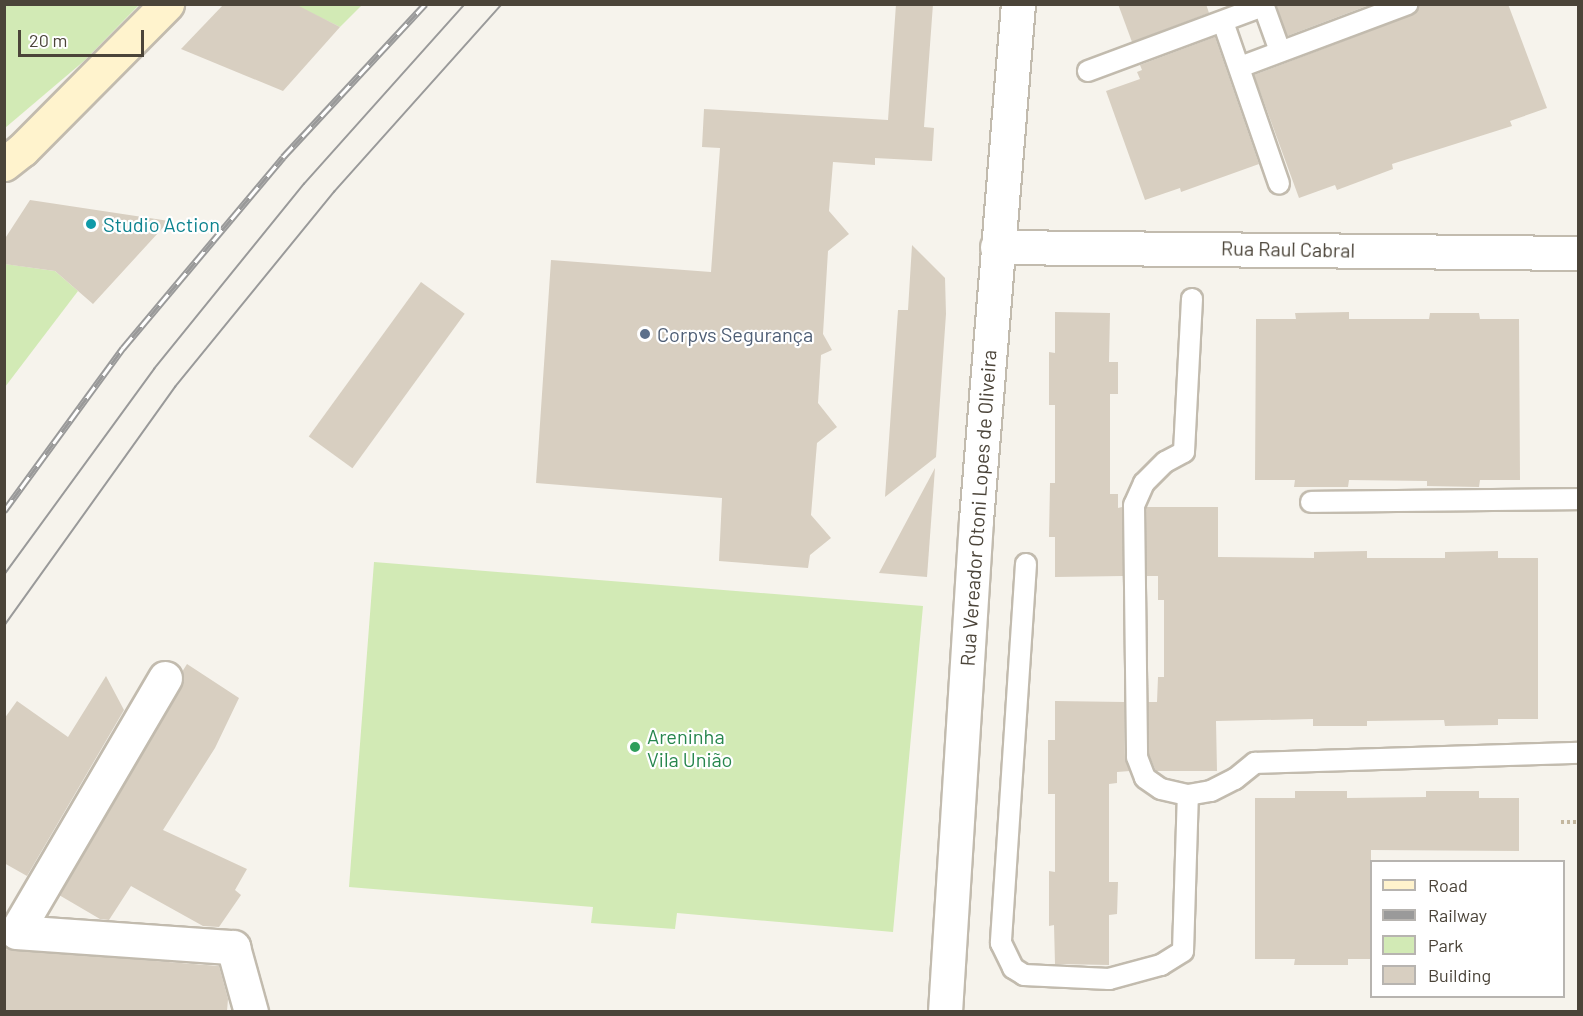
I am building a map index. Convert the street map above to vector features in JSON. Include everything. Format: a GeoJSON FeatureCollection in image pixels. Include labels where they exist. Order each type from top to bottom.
{"type":"FeatureCollection","features":[{"type":"Feature","properties":{"kind":"street"},"geometry":{"type":"LineString","coordinates":[[4,164],[22,150],[167,4]]}},
{"type":"Feature","properties":{"kind":"street","name":"Rua Vereador Otoni Lopes de Oliveira"},"geometry":{"type":"LineString","coordinates":[[945,1011],[997,247],[1018,4]]}},
{"type":"Feature","properties":{"kind":"street","name":"Rua Raul Cabral"},"geometry":{"type":"LineString","coordinates":[[997,247],[1578,253]]}},
{"type":"Feature","properties":{"kind":"street"},"geometry":{"type":"LineString","coordinates":[[165,678],[16,932],[233,947],[251,1011]]}},
{"type":"Feature","properties":{"kind":"lane"},"geometry":{"type":"LineString","coordinates":[[1240,67],[1408,4]]}},
{"type":"Feature","properties":{"kind":"lane"},"geometry":{"type":"LineString","coordinates":[[1088,71],[1263,5],[1280,51]]}},
{"type":"Feature","properties":{"kind":"lane"},"geometry":{"type":"LineString","coordinates":[[1223,22],[1279,184]]}},
{"type":"Feature","properties":{"kind":"lane"},"geometry":{"type":"LineString","coordinates":[[1192,299],[1184,452],[1165,462],[1144,483],[1134,505],[1137,757],[1145,778],[1161,789],[1188,795],[1211,791],[1235,779],[1255,764],[1578,753]]}},
{"type":"Feature","properties":{"kind":"lane"},"geometry":{"type":"LineString","coordinates":[[1311,502],[1578,499]]}},
{"type":"Feature","properties":{"kind":"lane"},"geometry":{"type":"LineString","coordinates":[[1026,564],[1001,943],[1013,968],[1024,975],[1109,979],[1161,965],[1183,951],[1188,795]]}},
{"type":"Feature","properties":{"kind":"path"},"geometry":{"type":"LineString","coordinates":[[1561,822],[1578,822]]}},
{"type":"Feature","properties":{"kind":"green space"},"geometry":{"type":"Polygon","coordinates":[[[5,4],[139,5],[84,61],[5,128],[5,4]]]}},
{"type":"Feature","properties":{"kind":"green space"},"geometry":{"type":"Polygon","coordinates":[[[295,5],[362,5],[340,27],[295,5]]]}},
{"type":"Feature","properties":{"kind":"green space"},"geometry":{"type":"Polygon","coordinates":[[[5,264],[55,271],[78,291],[5,387],[5,264]]]}},
{"type":"Feature","properties":{"kind":"green space","name":"Areninha Vila União"},"geometry":{"type":"Polygon","coordinates":[[[374,562],[923,606],[893,932],[677,913],[675,929],[591,923],[593,907],[349,887],[374,562]]]}},
{"type":"Feature","properties":{"kind":"building"},"geometry":{"type":"Polygon","coordinates":[[[224,4],[295,4],[340,27],[283,91],[181,49],[224,4]]]}},
{"type":"Feature","properties":{"kind":"building"},"geometry":{"type":"Polygon","coordinates":[[[896,4],[933,4],[924,127],[934,128],[932,161],[875,158],[875,165],[833,162],[829,211],[849,234],[828,251],[823,334],[832,350],[821,355],[818,403],[837,427],[817,443],[811,515],[831,538],[810,555],[808,568],[719,561],[722,498],[536,483],[551,260],[711,272],[720,148],[702,147],[704,109],[888,120],[896,4]]]}},
{"type":"Feature","properties":{"kind":"building"},"geometry":{"type":"Polygon","coordinates":[[[1118,4],[1206,4],[1209,13],[1132,42],[1118,4]]]}},
{"type":"Feature","properties":{"kind":"building"},"geometry":{"type":"Polygon","coordinates":[[[1276,4],[1372,4],[1287,36],[1276,4]]]}},
{"type":"Feature","properties":{"kind":"building"},"geometry":{"type":"Polygon","coordinates":[[[1420,4],[1508,4],[1547,108],[1510,121],[1512,126],[1392,164],[1393,169],[1337,190],[1335,185],[1299,198],[1254,75],[1412,15],[1420,4]]]}},
{"type":"Feature","properties":{"kind":"building"},"geometry":{"type":"Polygon","coordinates":[[[1215,37],[1259,164],[1181,192],[1180,188],[1145,200],[1106,91],[1140,79],[1137,72],[1142,70],[1140,65],[1215,37]]]}},
{"type":"Feature","properties":{"kind":"building"},"geometry":{"type":"Polygon","coordinates":[[[30,200],[169,221],[93,304],[55,271],[4,264],[4,240],[30,200]]]}},
{"type":"Feature","properties":{"kind":"building"},"geometry":{"type":"Polygon","coordinates":[[[912,245],[945,278],[946,314],[936,457],[885,497],[898,310],[908,310],[912,245]]]}},
{"type":"Feature","properties":{"kind":"building"},"geometry":{"type":"Polygon","coordinates":[[[421,282],[465,314],[352,468],[309,437],[421,282]]]}},
{"type":"Feature","properties":{"kind":"building"},"geometry":{"type":"Polygon","coordinates":[[[1055,312],[1110,313],[1109,362],[1118,362],[1118,394],[1110,394],[1110,494],[1118,494],[1118,508],[1122,507],[1123,576],[1055,577],[1055,537],[1049,537],[1050,483],[1055,483],[1055,405],[1049,405],[1049,352],[1055,353],[1055,312]]]}},
{"type":"Feature","properties":{"kind":"building"},"geometry":{"type":"Polygon","coordinates":[[[1349,312],[1349,319],[1429,319],[1430,313],[1479,313],[1480,319],[1519,319],[1520,480],[1480,480],[1479,487],[1427,486],[1427,481],[1349,480],[1348,487],[1294,487],[1295,480],[1255,480],[1256,319],[1296,319],[1295,313],[1349,312]]]}},
{"type":"Feature","properties":{"kind":"building"},"geometry":{"type":"Polygon","coordinates":[[[935,468],[927,577],[879,573],[935,468]]]}},
{"type":"Feature","properties":{"kind":"building"},"geometry":{"type":"Polygon","coordinates":[[[1146,507],[1218,507],[1218,557],[1314,558],[1314,552],[1367,551],[1367,558],[1445,558],[1445,552],[1498,551],[1498,558],[1538,558],[1538,719],[1498,719],[1498,725],[1445,726],[1444,720],[1367,721],[1367,726],[1313,726],[1313,719],[1216,721],[1217,771],[1156,771],[1149,755],[1148,702],[1157,702],[1158,677],[1164,677],[1164,600],[1158,600],[1158,576],[1147,576],[1146,507]]]}},
{"type":"Feature","properties":{"kind":"building"},"geometry":{"type":"Polygon","coordinates":[[[187,664],[239,698],[215,748],[163,830],[247,869],[235,890],[241,895],[219,927],[203,926],[131,886],[109,920],[100,919],[59,895],[181,687],[182,672],[187,664]]]}},
{"type":"Feature","properties":{"kind":"building"},"geometry":{"type":"Polygon","coordinates":[[[106,676],[124,710],[27,876],[4,863],[4,719],[17,701],[68,737],[106,676]]]}},
{"type":"Feature","properties":{"kind":"building"},"geometry":{"type":"Polygon","coordinates":[[[1055,701],[1124,702],[1125,757],[1130,771],[1117,772],[1117,783],[1109,784],[1109,882],[1118,882],[1117,914],[1109,915],[1109,965],[1055,964],[1054,925],[1049,926],[1049,871],[1055,872],[1055,794],[1048,794],[1048,740],[1055,740],[1055,701]]]}},
{"type":"Feature","properties":{"kind":"building"},"geometry":{"type":"Polygon","coordinates":[[[1295,791],[1347,791],[1347,798],[1426,797],[1426,791],[1479,791],[1479,798],[1519,798],[1519,851],[1371,850],[1370,959],[1348,959],[1348,965],[1294,965],[1295,959],[1255,959],[1255,798],[1295,798],[1295,791]]]}},
{"type":"Feature","properties":{"kind":"building"},"geometry":{"type":"Polygon","coordinates":[[[4,949],[219,966],[228,999],[227,1011],[4,1011],[4,949]]]}},
{"type":"Feature","properties":{"kind":"tram line"},"geometry":{"type":"LineString","coordinates":[[4,575],[154,369],[304,184],[465,4]]}},
{"type":"Feature","properties":{"kind":"tram line"},"geometry":{"type":"LineString","coordinates":[[4,626],[175,387],[334,192],[502,4]]}},
{"type":"Feature","properties":{"kind":"railway"},"geometry":{"type":"LineString","coordinates":[[4,511],[123,348],[283,157],[425,4]]}},
{"type":"Feature","properties":{"kind":"place","name":"Studio Action"},"geometry":{"type":"Point","coordinates":[91,224]}},
{"type":"Feature","properties":{"kind":"place","name":"Corpvs Segurança"},"geometry":{"type":"Point","coordinates":[645,334]}},
{"type":"Feature","properties":{"kind":"place","name":"Areninha Vila União"},"geometry":{"type":"Point","coordinates":[635,747]}}]}
